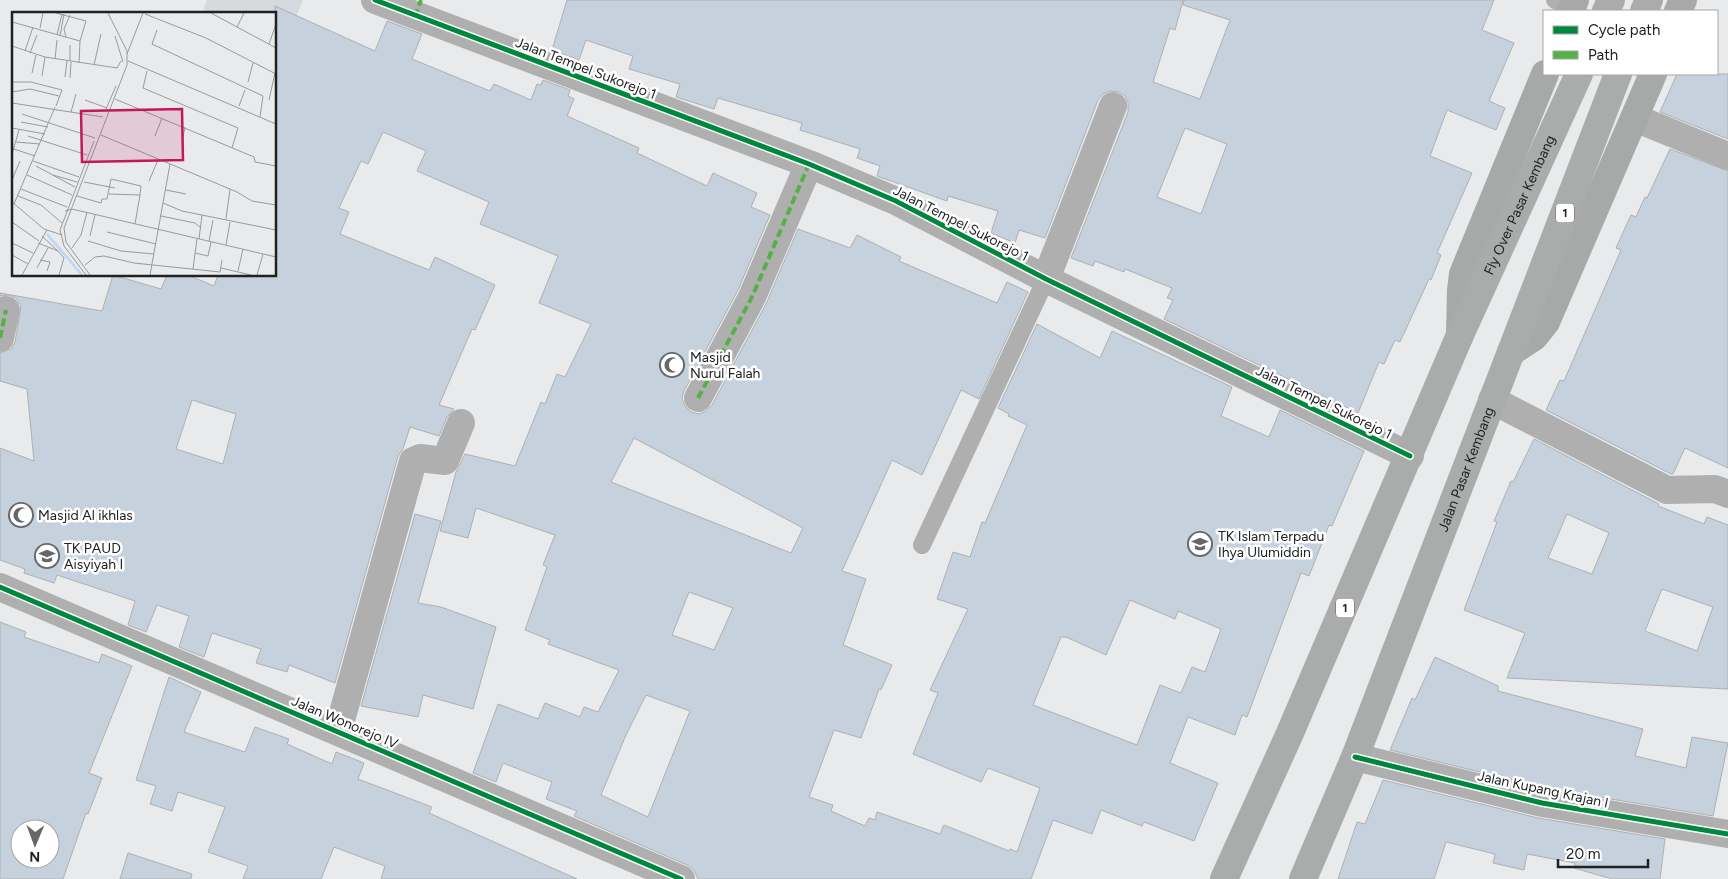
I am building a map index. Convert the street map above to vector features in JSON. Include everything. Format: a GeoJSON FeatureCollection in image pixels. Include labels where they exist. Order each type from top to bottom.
{"type":"FeatureCollection","features":[{"type":"Feature","properties":{"kind":"highway","name":"Fly Over Pasar Kembang"},"geometry":{"type":"LineString","coordinates":[[1460,335],[1579,75]]}},
{"type":"Feature","properties":{"kind":"highway","name":"1"},"geometry":{"type":"LineString","coordinates":[[1511,352],[1618,75]]}},
{"type":"Feature","properties":{"kind":"highway","name":"1"},"geometry":{"type":"LineString","coordinates":[[1224,879],[1290,733],[1410,456],[1460,335]]}},
{"type":"Feature","properties":{"kind":"highway","name":"Jalan Pasar Kembang"},"geometry":{"type":"LineString","coordinates":[[1303,879],[1355,757],[1511,352]]}},
{"type":"Feature","properties":{"kind":"main road"},"geometry":{"type":"LineString","coordinates":[[1460,335],[1463,274],[1545,75]]}},
{"type":"Feature","properties":{"kind":"main road"},"geometry":{"type":"LineString","coordinates":[[1511,352],[1534,336],[1546,322],[1653,75]]}},
{"type":"Feature","properties":{"kind":"street","name":"Jalan Tempel Sukorejo 1"},"geometry":{"type":"LineString","coordinates":[[375,0],[418,8],[809,164],[896,201],[1046,280],[1410,456]]}},
{"type":"Feature","properties":{"kind":"street"},"geometry":{"type":"LineString","coordinates":[[1046,280],[1113,106]]}},
{"type":"Feature","properties":{"kind":"street"},"geometry":{"type":"LineString","coordinates":[[1635,118],[1728,156]]}},
{"type":"Feature","properties":{"kind":"street"},"geometry":{"type":"LineString","coordinates":[[698,398],[752,297],[809,164]]}},
{"type":"Feature","properties":{"kind":"street"},"geometry":{"type":"LineString","coordinates":[[0,338],[6,310]]}},
{"type":"Feature","properties":{"kind":"street"},"geometry":{"type":"LineString","coordinates":[[1492,400],[1667,490],[1715,489],[1728,494]]}},
{"type":"Feature","properties":{"kind":"street"},"geometry":{"type":"LineString","coordinates":[[338,731],[412,461],[420,458],[445,461],[461,423]]}},
{"type":"Feature","properties":{"kind":"street","name":"Jalan Wonorejo IV"},"geometry":{"type":"LineString","coordinates":[[0,587],[681,879]]}},
{"type":"Feature","properties":{"kind":"street","name":"Jalan Kupang Krajan I"},"geometry":{"type":"LineString","coordinates":[[1355,757],[1542,803],[1728,834]]}},
{"type":"Feature","properties":{"kind":"lane"},"geometry":{"type":"LineString","coordinates":[[922,545],[1046,280]]}},
{"type":"Feature","properties":{"kind":"shaded area"},"geometry":{"type":"Polygon","coordinates":[[[207,0],[303,0],[276,68],[276,12],[203,12],[207,0]]]}},
{"type":"Feature","properties":{"kind":"building"},"geometry":{"type":"Polygon","coordinates":[[[567,0],[1183,0],[1175,30],[1170,28],[1153,82],[1200,99],[1230,20],[1183,5],[1184,0],[1494,0],[1482,30],[1514,43],[1489,101],[1505,108],[1496,130],[1447,110],[1430,156],[1472,173],[1437,253],[1441,255],[1431,280],[1429,279],[1400,342],[1395,340],[1384,364],[1379,362],[1358,413],[1164,319],[1173,300],[1167,298],[1172,288],[1125,269],[1124,272],[1095,261],[1093,266],[1071,258],[1128,112],[1128,103],[1125,96],[1119,92],[1110,91],[1103,94],[1098,100],[1045,238],[1019,230],[1015,243],[991,233],[998,211],[948,196],[947,201],[877,176],[880,166],[857,158],[860,149],[800,130],[802,123],[718,98],[714,109],[676,97],[680,84],[629,69],[633,56],[586,40],[579,60],[552,50],[567,0]],[[1185,128],[1157,197],[1201,214],[1227,144],[1185,128]]]}},
{"type":"Feature","properties":{"kind":"building"},"geometry":{"type":"Polygon","coordinates":[[[275,6],[375,51],[387,21],[422,34],[412,59],[490,91],[494,84],[531,100],[537,84],[541,85],[543,80],[570,90],[568,96],[574,99],[567,116],[639,148],[637,153],[707,186],[713,173],[757,193],[751,207],[770,215],[738,290],[684,391],[682,398],[685,406],[691,412],[699,414],[706,411],[712,405],[766,304],[798,229],[850,248],[857,235],[901,257],[899,261],[997,303],[1007,282],[1028,292],[979,399],[961,390],[922,475],[892,460],[842,571],[866,579],[843,645],[892,665],[881,690],[879,689],[861,738],[834,730],[809,797],[833,805],[831,811],[865,826],[869,818],[875,820],[877,812],[940,834],[944,825],[1009,851],[1010,849],[1017,852],[1040,788],[988,768],[981,782],[913,754],[938,693],[930,690],[968,609],[937,599],[953,552],[970,557],[982,522],[985,523],[1027,425],[1008,416],[1009,414],[998,408],[1037,324],[1100,358],[1112,331],[1232,387],[1221,416],[1269,437],[1280,410],[1364,451],[1332,526],[1329,525],[1309,576],[1301,573],[1247,717],[1242,715],[1235,735],[1188,717],[1170,763],[1218,783],[1194,841],[1144,822],[1142,826],[1101,810],[1092,834],[1053,820],[1031,879],[698,879],[693,869],[687,865],[574,816],[577,811],[546,799],[552,782],[503,763],[496,782],[473,773],[498,704],[538,719],[545,703],[580,717],[584,707],[598,712],[619,670],[548,644],[550,640],[525,630],[547,567],[543,565],[555,535],[476,508],[468,538],[440,531],[456,472],[465,454],[515,466],[541,402],[545,404],[557,374],[565,377],[591,324],[539,303],[558,256],[480,224],[489,202],[417,171],[426,151],[383,132],[368,164],[361,161],[339,208],[349,212],[340,234],[429,270],[435,257],[495,285],[475,330],[472,329],[439,405],[454,409],[447,417],[439,436],[410,427],[403,449],[398,456],[335,683],[289,665],[287,672],[256,663],[261,649],[212,633],[204,657],[179,647],[189,616],[157,605],[146,632],[128,625],[135,601],[57,575],[54,583],[24,573],[25,569],[0,560],[0,448],[34,461],[27,389],[0,381],[0,353],[11,349],[15,342],[21,306],[16,298],[9,295],[0,296],[0,293],[102,311],[113,276],[161,289],[167,276],[190,276],[214,286],[218,276],[276,276],[275,6]],[[192,400],[176,449],[223,464],[236,414],[192,400]],[[634,438],[611,482],[791,553],[803,528],[634,438]],[[689,592],[672,635],[714,650],[733,608],[689,592]],[[1130,600],[1106,655],[1066,637],[1061,637],[1033,705],[1137,745],[1160,685],[1181,693],[1192,667],[1205,672],[1221,629],[1178,611],[1175,619],[1130,600]],[[646,695],[626,735],[601,795],[648,817],[690,711],[646,695]]]}},
{"type":"Feature","properties":{"kind":"building"},"geometry":{"type":"Polygon","coordinates":[[[1728,74],[1728,139],[1660,112],[1677,75],[1728,74]]]}},
{"type":"Feature","properties":{"kind":"building"},"geometry":{"type":"Polygon","coordinates":[[[1670,149],[1728,171],[1728,468],[1685,448],[1673,474],[1546,410],[1560,380],[1564,381],[1621,250],[1616,248],[1631,215],[1636,217],[1670,149]]]}},
{"type":"Feature","properties":{"kind":"building"},"geometry":{"type":"Polygon","coordinates":[[[1534,439],[1659,504],[1658,506],[1704,524],[1707,517],[1728,525],[1728,689],[1507,678],[1525,633],[1464,610],[1497,522],[1494,521],[1511,481],[1513,482],[1534,439]],[[1567,514],[1548,558],[1592,574],[1609,533],[1567,514]],[[1662,589],[1645,631],[1697,651],[1713,607],[1662,589]]]}},
{"type":"Feature","properties":{"kind":"building"},"geometry":{"type":"Polygon","coordinates":[[[415,514],[441,521],[418,603],[441,607],[496,627],[473,709],[423,695],[418,717],[361,706],[415,514]]]}},
{"type":"Feature","properties":{"kind":"building"},"geometry":{"type":"Polygon","coordinates":[[[0,622],[26,632],[24,637],[99,663],[102,654],[132,666],[89,773],[102,778],[88,814],[86,813],[63,879],[0,879],[0,622]]]}},
{"type":"Feature","properties":{"kind":"building"},"geometry":{"type":"Polygon","coordinates":[[[1435,657],[1498,686],[1498,691],[1643,729],[1635,756],[1686,768],[1692,737],[1728,743],[1713,816],[1545,788],[1390,750],[1412,698],[1415,700],[1435,657]]]}},
{"type":"Feature","properties":{"kind":"building"},"geometry":{"type":"Polygon","coordinates":[[[169,677],[201,692],[184,732],[245,752],[255,727],[289,739],[287,744],[332,764],[336,752],[364,763],[358,779],[432,807],[429,813],[577,879],[381,879],[385,866],[334,847],[321,879],[243,879],[248,866],[208,852],[225,807],[178,792],[172,811],[150,804],[156,786],[136,780],[169,677]]]}},
{"type":"Feature","properties":{"kind":"building"},"geometry":{"type":"Polygon","coordinates":[[[1383,780],[1538,818],[1665,839],[1660,879],[1612,879],[1574,868],[1575,863],[1527,854],[1524,870],[1493,863],[1495,854],[1446,842],[1434,879],[1338,879],[1357,822],[1365,824],[1383,780]]]}},
{"type":"Feature","properties":{"kind":"building"},"geometry":{"type":"Polygon","coordinates":[[[128,853],[192,874],[191,879],[120,879],[128,853]]]}},
{"type":"Feature","properties":{"kind":"marked path"},"geometry":{"type":"LineString","coordinates":[[415,17],[421,0]]}},
{"type":"Feature","properties":{"kind":"marked path"},"geometry":{"type":"LineString","coordinates":[[698,398],[752,297],[809,164]]}},
{"type":"Feature","properties":{"kind":"marked path"},"geometry":{"type":"LineString","coordinates":[[0,338],[6,310]]}},
{"type":"Feature","properties":{"kind":"cycle path"},"geometry":{"type":"LineString","coordinates":[[375,0],[809,164],[896,201],[1046,279],[1410,456]]}},
{"type":"Feature","properties":{"kind":"cycle path"},"geometry":{"type":"LineString","coordinates":[[0,587],[681,879]]}},
{"type":"Feature","properties":{"kind":"cycle path"},"geometry":{"type":"LineString","coordinates":[[1355,757],[1542,803],[1728,834]]}},
{"type":"Feature","properties":{"kind":"place","name":"Masjid Nurul Falah"},"geometry":{"type":"Point","coordinates":[672,365]}},
{"type":"Feature","properties":{"kind":"place","name":"Masjid Al ikhlas"},"geometry":{"type":"Point","coordinates":[21,515]}},
{"type":"Feature","properties":{"kind":"place","name":"TK Islam Terpadu Ihya Ulumiddin"},"geometry":{"type":"Point","coordinates":[1200,544]}},
{"type":"Feature","properties":{"kind":"place","name":"TK PAUD Aisyiyah I"},"geometry":{"type":"Point","coordinates":[47,556]}}]}
